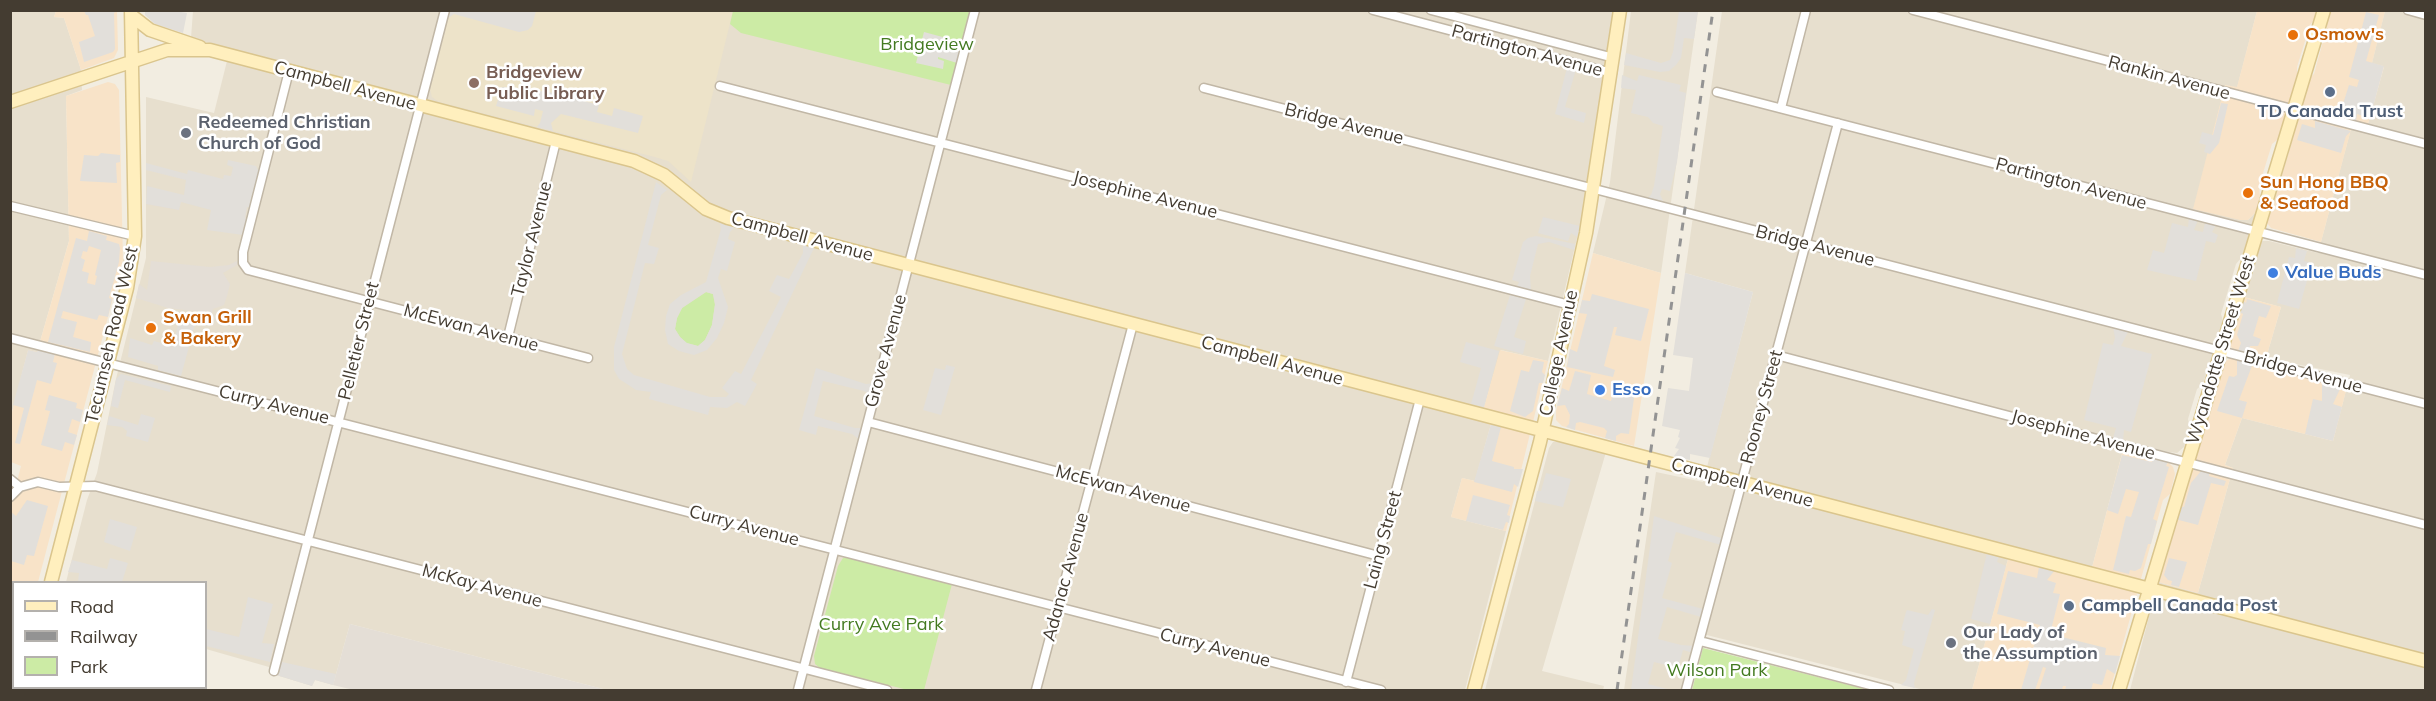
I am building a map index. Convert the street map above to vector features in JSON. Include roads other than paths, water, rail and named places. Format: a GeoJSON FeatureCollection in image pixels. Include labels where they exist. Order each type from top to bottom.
{"type":"FeatureCollection","features":[{"type":"Feature","properties":{"kind":"street","name":"Pelletier Street"},"geometry":{"type":"LineString","coordinates":[[274,671],[445,10]]}},
{"type":"Feature","properties":{"kind":"street","name":"Grove Avenue"},"geometry":{"type":"LineString","coordinates":[[798,690],[975,10]]}},
{"type":"Feature","properties":{"kind":"street","name":"Partington Avenue"},"geometry":{"type":"LineString","coordinates":[[1373,10],[1612,73]]}},
{"type":"Feature","properties":{"kind":"street","name":"Partington Avenue"},"geometry":{"type":"LineString","coordinates":[[1431,10],[1614,58]]}},
{"type":"Feature","properties":{"kind":"street","name":"College Avenue"},"geometry":{"type":"LineString","coordinates":[[1474,690],[1542,431],[1570,305],[1594,189],[1620,10]]}},
{"type":"Feature","properties":{"kind":"street"},"geometry":{"type":"LineString","coordinates":[[1781,108],[1806,10]]}},
{"type":"Feature","properties":{"kind":"street","name":"Rankin Avenue"},"geometry":{"type":"LineString","coordinates":[[1913,10],[2426,144]]}},
{"type":"Feature","properties":{"kind":"street","name":"Wyandotte Street West"},"geometry":{"type":"LineString","coordinates":[[2120,690],[2148,590],[2324,10]]}},
{"type":"Feature","properties":{"kind":"street"},"geometry":{"type":"LineString","coordinates":[[2408,10],[2426,15]]}},
{"type":"Feature","properties":{"kind":"street"},"geometry":{"type":"LineString","coordinates":[[132,13],[150,30],[210,50]]}},
{"type":"Feature","properties":{"kind":"street","name":"Tecumseh Road West"},"geometry":{"type":"LineString","coordinates":[[51,581],[127,288],[135,236],[132,13]]}},
{"type":"Feature","properties":{"kind":"street","name":"Campbell Avenue"},"geometry":{"type":"LineString","coordinates":[[10,102],[166,50],[210,50],[634,161],[664,176],[706,209],[728,218],[2426,661]]}},
{"type":"Feature","properties":{"kind":"street","name":"McEwan Avenue"},"geometry":{"type":"LineString","coordinates":[[289,71],[243,252],[243,263],[248,270],[588,358]]}},
{"type":"Feature","properties":{"kind":"street","name":"Josephine Avenue"},"geometry":{"type":"LineString","coordinates":[[720,86],[1570,305]]}},
{"type":"Feature","properties":{"kind":"street","name":"Bridge Avenue"},"geometry":{"type":"LineString","coordinates":[[1204,88],[2426,404]]}},
{"type":"Feature","properties":{"kind":"street","name":"Partington Avenue"},"geometry":{"type":"LineString","coordinates":[[1717,92],[2426,275]]}},
{"type":"Feature","properties":{"kind":"street","name":"Rooney Street"},"geometry":{"type":"LineString","coordinates":[[1686,690],[1838,123]]}},
{"type":"Feature","properties":{"kind":"street","name":"Taylor Avenue"},"geometry":{"type":"LineString","coordinates":[[508,337],[556,141]]}},
{"type":"Feature","properties":{"kind":"street"},"geometry":{"type":"LineString","coordinates":[[10,206],[110,232],[135,236]]}},
{"type":"Feature","properties":{"kind":"street","name":"Adanac Avenue"},"geometry":{"type":"LineString","coordinates":[[1036,690],[1133,324]]}},
{"type":"Feature","properties":{"kind":"street","name":"Curry Avenue"},"geometry":{"type":"LineString","coordinates":[[10,338],[1381,690]]}},
{"type":"Feature","properties":{"kind":"street","name":"Josephine Avenue"},"geometry":{"type":"LineString","coordinates":[[1776,355],[2426,525]]}},
{"type":"Feature","properties":{"kind":"street","name":"Laing Street"},"geometry":{"type":"LineString","coordinates":[[1346,681],[1420,399]]}},
{"type":"Feature","properties":{"kind":"street","name":"McEwan Avenue"},"geometry":{"type":"LineString","coordinates":[[868,422],[1379,556]]}},
{"type":"Feature","properties":{"kind":"street"},"geometry":{"type":"LineString","coordinates":[[10,479],[20,487],[10,497]]}},
{"type":"Feature","properties":{"kind":"street","name":"McKay Avenue"},"geometry":{"type":"LineString","coordinates":[[20,487],[38,482],[59,487],[95,486],[887,690]]}},
{"type":"Feature","properties":{"kind":"street"},"geometry":{"type":"LineString","coordinates":[[1700,641],[1889,690]]}},
{"type":"Feature","properties":{"kind":"railway"},"geometry":{"type":"LineString","coordinates":[[1617,690],[1713,10]]}},
{"type":"Feature","properties":{"kind":"place","name":"Osmow's"},"geometry":{"type":"Point","coordinates":[2293,35]}},
{"type":"Feature","properties":{"kind":"place","name":"Bridgeview Public Library"},"geometry":{"type":"Point","coordinates":[474,83]}},
{"type":"Feature","properties":{"kind":"place","name":"TD Canada Trust"},"geometry":{"type":"Point","coordinates":[2330,92]}},
{"type":"Feature","properties":{"kind":"place","name":"Redeemed Christian Church of God"},"geometry":{"type":"Point","coordinates":[186,133]}},
{"type":"Feature","properties":{"kind":"place","name":"Sun Hong BBQ & Seafood"},"geometry":{"type":"Point","coordinates":[2248,193]}},
{"type":"Feature","properties":{"kind":"place","name":"Value Buds"},"geometry":{"type":"Point","coordinates":[2273,273]}},
{"type":"Feature","properties":{"kind":"place","name":"Swan Grill & Bakery"},"geometry":{"type":"Point","coordinates":[151,328]}},
{"type":"Feature","properties":{"kind":"place","name":"Esso"},"geometry":{"type":"Point","coordinates":[1600,390]}},
{"type":"Feature","properties":{"kind":"place","name":"Campbell Canada Post"},"geometry":{"type":"Point","coordinates":[2069,606]}},
{"type":"Feature","properties":{"kind":"place","name":"Our Lady of the Assumption"},"geometry":{"type":"Point","coordinates":[1951,643]}},
{"type":"Feature","properties":{"kind":"park label","name":"Bridgeview"},"geometry":{"type":"Point","coordinates":[927,45]}},
{"type":"Feature","properties":{"kind":"park label","name":"Curry Ave Park"},"geometry":{"type":"Point","coordinates":[881,625]}},
{"type":"Feature","properties":{"kind":"park label","name":"Wilson Park"},"geometry":{"type":"Point","coordinates":[1717,671]}}]}
